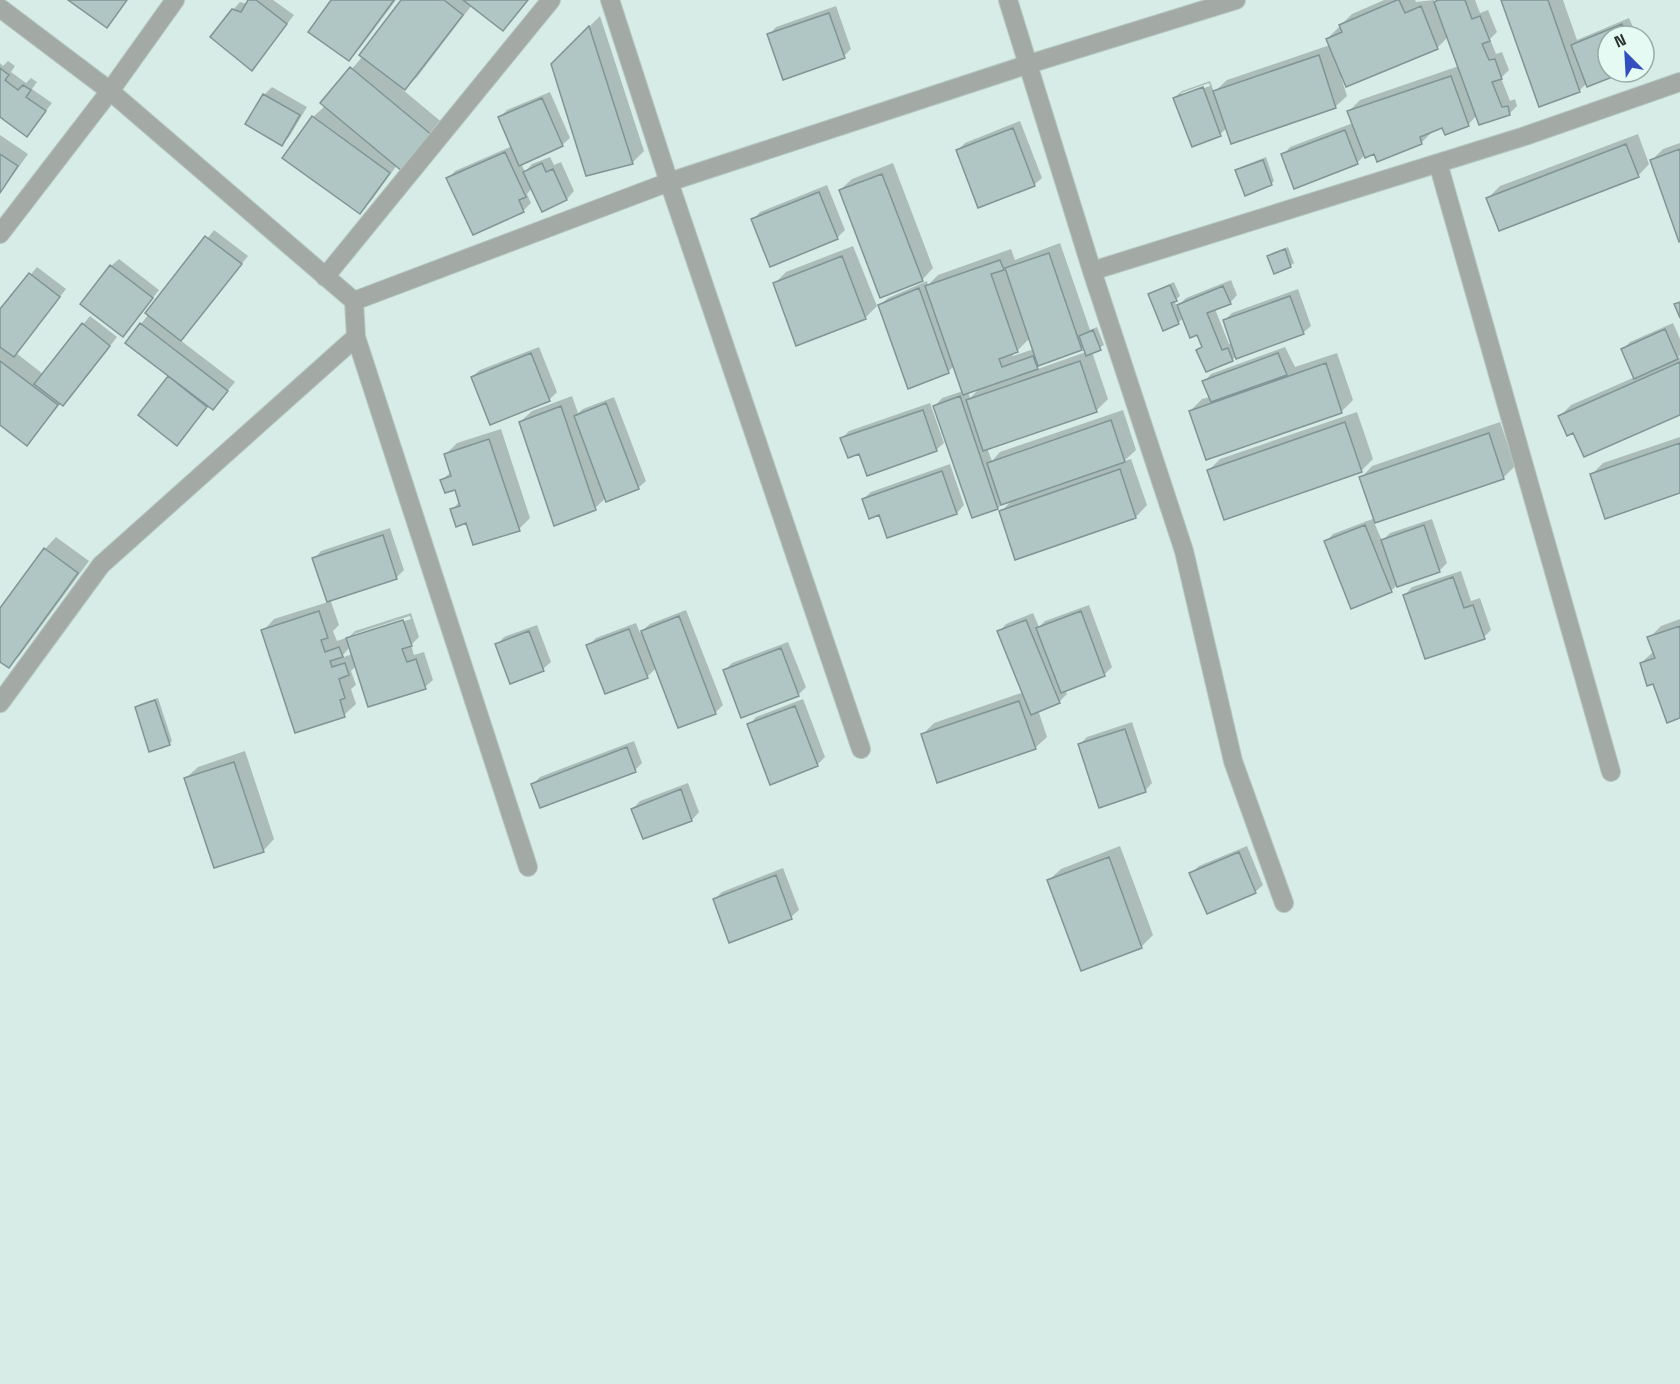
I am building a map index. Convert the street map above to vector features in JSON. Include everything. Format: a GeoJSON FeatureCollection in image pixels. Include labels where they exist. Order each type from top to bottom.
{"type":"FeatureCollection","features":[{"type":"Feature","properties":{"kind":"street"},"geometry":{"type":"LineString","coordinates":[[0,234],[110,91],[176,0]]}},
{"type":"Feature","properties":{"kind":"street"},"geometry":{"type":"LineString","coordinates":[[325,277],[551,0]]}},
{"type":"Feature","properties":{"kind":"street"},"geometry":{"type":"LineString","coordinates":[[610,0],[669,182],[861,749]]}},
{"type":"Feature","properties":{"kind":"street"},"geometry":{"type":"LineString","coordinates":[[1008,0],[1092,271],[1184,551],[1233,761],[1284,903]]}},
{"type":"Feature","properties":{"kind":"street"},"geometry":{"type":"LineString","coordinates":[[354,301],[669,182],[1029,64],[1236,0]]}},
{"type":"Feature","properties":{"kind":"street"},"geometry":{"type":"LineString","coordinates":[[0,8],[110,91],[354,301],[356,337],[528,867]]}},
{"type":"Feature","properties":{"kind":"street"},"geometry":{"type":"LineString","coordinates":[[1092,271],[1526,136],[1680,82]]}},
{"type":"Feature","properties":{"kind":"street"},"geometry":{"type":"LineString","coordinates":[[1438,163],[1611,772]]}},
{"type":"Feature","properties":{"kind":"street"},"geometry":{"type":"LineString","coordinates":[[0,703],[101,565],[356,337]]}},
{"type":"Feature","properties":{"kind":"building"},"geometry":{"type":"Polygon","coordinates":[[[68,0],[127,0],[107,28],[68,0]]]}},
{"type":"Feature","properties":{"kind":"building"},"geometry":{"type":"Polygon","coordinates":[[[248,0],[256,0],[287,24],[252,71],[210,37],[232,9],[241,12],[248,0]]]}},
{"type":"Feature","properties":{"kind":"building"},"geometry":{"type":"Polygon","coordinates":[[[331,0],[394,0],[349,61],[308,32],[331,0]]]}},
{"type":"Feature","properties":{"kind":"building"},"geometry":{"type":"Polygon","coordinates":[[[401,0],[444,0],[463,15],[405,90],[359,55],[401,0]]]}},
{"type":"Feature","properties":{"kind":"building"},"geometry":{"type":"Polygon","coordinates":[[[463,0],[528,0],[503,31],[463,0]]]}},
{"type":"Feature","properties":{"kind":"building"},"geometry":{"type":"Polygon","coordinates":[[[1397,0],[1405,13],[1421,6],[1438,49],[1346,87],[1326,39],[1342,32],[1339,25],[1397,0]]]}},
{"type":"Feature","properties":{"kind":"building"},"geometry":{"type":"Polygon","coordinates":[[[1465,0],[1472,19],[1480,16],[1490,41],[1482,44],[1489,60],[1495,59],[1502,79],[1492,82],[1502,107],[1508,106],[1510,115],[1479,125],[1434,2],[1465,0]]]}},
{"type":"Feature","properties":{"kind":"building"},"geometry":{"type":"Polygon","coordinates":[[[1501,0],[1548,0],[1580,92],[1539,107],[1501,0]]]}},
{"type":"Feature","properties":{"kind":"building"},"geometry":{"type":"Polygon","coordinates":[[[829,13],[845,58],[783,80],[767,34],[829,13]]]}},
{"type":"Feature","properties":{"kind":"building"},"geometry":{"type":"Polygon","coordinates":[[[589,26],[633,164],[586,176],[551,64],[589,26]]]}},
{"type":"Feature","properties":{"kind":"building"},"geometry":{"type":"Polygon","coordinates":[[[1596,35],[1596,83],[1587,87],[1571,45],[1596,35]]]}},
{"type":"Feature","properties":{"kind":"building"},"geometry":{"type":"Polygon","coordinates":[[[1319,55],[1336,108],[1231,144],[1213,91],[1319,55]]]}},
{"type":"Feature","properties":{"kind":"building"},"geometry":{"type":"Polygon","coordinates":[[[350,67],[433,136],[403,172],[320,103],[350,67]]]}},
{"type":"Feature","properties":{"kind":"building"},"geometry":{"type":"Polygon","coordinates":[[[0,68],[9,75],[5,80],[18,90],[23,85],[31,90],[26,97],[46,111],[27,137],[0,117],[0,68]]]}},
{"type":"Feature","properties":{"kind":"building"},"geometry":{"type":"Polygon","coordinates":[[[1451,76],[1469,126],[1445,135],[1442,128],[1420,137],[1422,144],[1377,162],[1374,154],[1365,158],[1347,111],[1451,76]]]}},
{"type":"Feature","properties":{"kind":"building"},"geometry":{"type":"Polygon","coordinates":[[[1203,87],[1221,136],[1192,147],[1173,98],[1203,87]]]}},
{"type":"Feature","properties":{"kind":"building"},"geometry":{"type":"Polygon","coordinates":[[[263,94],[300,115],[282,146],[245,124],[263,94]]]}},
{"type":"Feature","properties":{"kind":"building"},"geometry":{"type":"Polygon","coordinates":[[[542,98],[563,146],[519,166],[498,117],[542,98]]]}},
{"type":"Feature","properties":{"kind":"building"},"geometry":{"type":"Polygon","coordinates":[[[312,116],[390,173],[360,214],[282,158],[312,116]]]}},
{"type":"Feature","properties":{"kind":"building"},"geometry":{"type":"Polygon","coordinates":[[[1013,128],[1035,186],[978,208],[956,150],[1013,128]]]}},
{"type":"Feature","properties":{"kind":"building"},"geometry":{"type":"Polygon","coordinates":[[[1345,130],[1358,164],[1294,189],[1281,154],[1345,130]]]}},
{"type":"Feature","properties":{"kind":"building"},"geometry":{"type":"Polygon","coordinates":[[[1626,144],[1639,177],[1499,231],[1486,198],[1626,144]]]}},
{"type":"Feature","properties":{"kind":"building"},"geometry":{"type":"Polygon","coordinates":[[[1680,149],[1680,241],[1679,242],[1650,160],[1680,149]]]}},
{"type":"Feature","properties":{"kind":"building"},"geometry":{"type":"Polygon","coordinates":[[[505,152],[526,197],[519,200],[524,212],[473,235],[446,178],[505,152]]]}},
{"type":"Feature","properties":{"kind":"building"},"geometry":{"type":"Polygon","coordinates":[[[0,154],[18,166],[0,193],[0,154]]]}},
{"type":"Feature","properties":{"kind":"building"},"geometry":{"type":"Polygon","coordinates":[[[1263,160],[1272,185],[1245,196],[1235,170],[1263,160]]]}},
{"type":"Feature","properties":{"kind":"building"},"geometry":{"type":"Polygon","coordinates":[[[542,163],[546,172],[553,169],[567,200],[542,212],[523,172],[542,163]]]}},
{"type":"Feature","properties":{"kind":"building"},"geometry":{"type":"Polygon","coordinates":[[[882,174],[923,281],[880,298],[839,190],[882,174]]]}},
{"type":"Feature","properties":{"kind":"building"},"geometry":{"type":"Polygon","coordinates":[[[819,192],[838,239],[770,267],[751,219],[819,192]]]}},
{"type":"Feature","properties":{"kind":"building"},"geometry":{"type":"Polygon","coordinates":[[[205,236],[242,264],[181,341],[145,313],[205,236]]]}},
{"type":"Feature","properties":{"kind":"building"},"geometry":{"type":"Polygon","coordinates":[[[1285,249],[1291,267],[1274,274],[1267,256],[1285,249]]]}},
{"type":"Feature","properties":{"kind":"building"},"geometry":{"type":"Polygon","coordinates":[[[1049,253],[1082,350],[1038,366],[1005,268],[1049,253]]]}},
{"type":"Feature","properties":{"kind":"building"},"geometry":{"type":"Polygon","coordinates":[[[842,256],[866,319],[796,346],[773,283],[842,256]]]}},
{"type":"Feature","properties":{"kind":"building"},"geometry":{"type":"Polygon","coordinates":[[[1000,260],[1004,270],[991,274],[1018,352],[999,359],[1002,367],[1033,356],[1038,369],[963,395],[925,286],[1000,260]]]}},
{"type":"Feature","properties":{"kind":"building"},"geometry":{"type":"Polygon","coordinates":[[[110,265],[153,298],[123,337],[80,304],[110,265]]]}},
{"type":"Feature","properties":{"kind":"building"},"geometry":{"type":"Polygon","coordinates":[[[29,273],[60,297],[14,357],[0,347],[0,309],[29,273]]]}},
{"type":"Feature","properties":{"kind":"building"},"geometry":{"type":"Polygon","coordinates":[[[1170,285],[1177,301],[1171,303],[1179,324],[1163,331],[1148,294],[1170,285]]]}},
{"type":"Feature","properties":{"kind":"building"},"geometry":{"type":"Polygon","coordinates":[[[1223,286],[1231,304],[1207,313],[1222,350],[1228,348],[1233,361],[1206,372],[1196,350],[1202,347],[1197,335],[1190,338],[1177,305],[1223,286]]]}},
{"type":"Feature","properties":{"kind":"building"},"geometry":{"type":"Polygon","coordinates":[[[919,288],[949,373],[908,389],[878,305],[919,288]]]}},
{"type":"Feature","properties":{"kind":"building"},"geometry":{"type":"Polygon","coordinates":[[[1290,296],[1304,334],[1236,359],[1223,320],[1290,296]]]}},
{"type":"Feature","properties":{"kind":"building"},"geometry":{"type":"Polygon","coordinates":[[[1680,302],[1680,318],[1674,304],[1680,302]]]}},
{"type":"Feature","properties":{"kind":"building"},"geometry":{"type":"Polygon","coordinates":[[[82,323],[110,346],[63,406],[34,384],[82,323]]]}},
{"type":"Feature","properties":{"kind":"building"},"geometry":{"type":"Polygon","coordinates":[[[140,323],[228,391],[213,410],[125,343],[140,323]]]}},
{"type":"Feature","properties":{"kind":"building"},"geometry":{"type":"Polygon","coordinates":[[[1665,329],[1678,359],[1634,379],[1621,349],[1665,329]]]}},
{"type":"Feature","properties":{"kind":"building"},"geometry":{"type":"Polygon","coordinates":[[[1093,330],[1101,350],[1086,356],[1079,336],[1093,330]]]}},
{"type":"Feature","properties":{"kind":"building"},"geometry":{"type":"Polygon","coordinates":[[[531,353],[550,401],[490,425],[471,377],[531,353]]]}},
{"type":"Feature","properties":{"kind":"building"},"geometry":{"type":"Polygon","coordinates":[[[1278,353],[1287,375],[1211,402],[1202,381],[1278,353]]]}},
{"type":"Feature","properties":{"kind":"building"},"geometry":{"type":"Polygon","coordinates":[[[0,361],[58,405],[27,446],[0,425],[0,361]]]}},
{"type":"Feature","properties":{"kind":"building"},"geometry":{"type":"Polygon","coordinates":[[[1080,361],[1097,412],[983,451],[966,400],[1080,361]]]}},
{"type":"Feature","properties":{"kind":"building"},"geometry":{"type":"Polygon","coordinates":[[[1680,362],[1680,415],[1584,457],[1573,433],[1567,436],[1558,416],[1680,362]]]}},
{"type":"Feature","properties":{"kind":"building"},"geometry":{"type":"Polygon","coordinates":[[[1326,363],[1342,413],[1206,460],[1189,411],[1326,363]]]}},
{"type":"Feature","properties":{"kind":"building"},"geometry":{"type":"Polygon","coordinates":[[[168,376],[207,407],[177,446],[138,415],[168,376]]]}},
{"type":"Feature","properties":{"kind":"building"},"geometry":{"type":"Polygon","coordinates":[[[960,396],[998,509],[972,518],[933,406],[960,396]]]}},
{"type":"Feature","properties":{"kind":"building"},"geometry":{"type":"Polygon","coordinates":[[[606,403],[639,489],[606,502],[574,416],[606,403]]]}},
{"type":"Feature","properties":{"kind":"building"},"geometry":{"type":"Polygon","coordinates":[[[561,406],[596,510],[554,526],[519,422],[561,406]]]}},
{"type":"Feature","properties":{"kind":"building"},"geometry":{"type":"Polygon","coordinates":[[[923,410],[937,451],[867,476],[859,454],[848,458],[840,438],[923,410]]]}},
{"type":"Feature","properties":{"kind":"building"},"geometry":{"type":"Polygon","coordinates":[[[1111,420],[1125,462],[1001,505],[987,463],[1111,420]]]}},
{"type":"Feature","properties":{"kind":"building"},"geometry":{"type":"Polygon","coordinates":[[[1345,422],[1362,472],[1224,520],[1207,470],[1345,422]]]}},
{"type":"Feature","properties":{"kind":"building"},"geometry":{"type":"Polygon","coordinates":[[[1489,433],[1504,479],[1375,523],[1359,477],[1489,433]]]}},
{"type":"Feature","properties":{"kind":"building"},"geometry":{"type":"Polygon","coordinates":[[[489,439],[520,531],[473,545],[466,523],[456,527],[450,509],[460,506],[455,490],[445,493],[440,480],[451,476],[444,454],[489,439]]]}},
{"type":"Feature","properties":{"kind":"building"},"geometry":{"type":"Polygon","coordinates":[[[1680,443],[1680,493],[1605,519],[1590,474],[1680,443]]]}},
{"type":"Feature","properties":{"kind":"building"},"geometry":{"type":"Polygon","coordinates":[[[1120,469],[1136,518],[1015,560],[999,511],[1120,469]]]}},
{"type":"Feature","properties":{"kind":"building"},"geometry":{"type":"Polygon","coordinates":[[[942,471],[957,514],[887,538],[879,515],[869,519],[862,499],[942,471]]]}},
{"type":"Feature","properties":{"kind":"building"},"geometry":{"type":"Polygon","coordinates":[[[1365,525],[1392,592],[1351,609],[1324,541],[1365,525]]]}},
{"type":"Feature","properties":{"kind":"building"},"geometry":{"type":"Polygon","coordinates":[[[1424,525],[1440,572],[1397,587],[1381,540],[1424,525]]]}},
{"type":"Feature","properties":{"kind":"building"},"geometry":{"type":"Polygon","coordinates":[[[383,535],[397,579],[327,602],[312,558],[383,535]]]}},
{"type":"Feature","properties":{"kind":"building"},"geometry":{"type":"Polygon","coordinates":[[[44,548],[78,573],[9,668],[0,662],[0,608],[44,548]]]}},
{"type":"Feature","properties":{"kind":"building"},"geometry":{"type":"Polygon","coordinates":[[[1453,577],[1464,608],[1473,605],[1485,639],[1425,659],[1403,595],[1453,577]]]}},
{"type":"Feature","properties":{"kind":"building"},"geometry":{"type":"Polygon","coordinates":[[[319,611],[328,638],[321,640],[325,652],[339,647],[343,657],[330,661],[332,667],[345,663],[349,675],[339,679],[345,698],[340,700],[345,717],[295,733],[261,630],[319,611]]]}},
{"type":"Feature","properties":{"kind":"building"},"geometry":{"type":"Polygon","coordinates":[[[1081,611],[1105,676],[1061,693],[1036,628],[1081,611]]]}},
{"type":"Feature","properties":{"kind":"building"},"geometry":{"type":"Polygon","coordinates":[[[679,616],[716,714],[678,728],[641,631],[679,616]]]}},
{"type":"Feature","properties":{"kind":"building"},"geometry":{"type":"Polygon","coordinates":[[[403,620],[412,646],[402,649],[407,662],[416,659],[426,689],[368,707],[346,638],[403,620]]]}},
{"type":"Feature","properties":{"kind":"building"},"geometry":{"type":"Polygon","coordinates":[[[1026,620],[1060,703],[1031,715],[997,631],[1026,620]]]}},
{"type":"Feature","properties":{"kind":"building"},"geometry":{"type":"Polygon","coordinates":[[[1680,626],[1680,718],[1667,723],[1653,684],[1647,686],[1640,663],[1655,658],[1647,637],[1680,626]]]}},
{"type":"Feature","properties":{"kind":"building"},"geometry":{"type":"Polygon","coordinates":[[[629,629],[648,678],[605,694],[586,645],[629,629]]]}},
{"type":"Feature","properties":{"kind":"building"},"geometry":{"type":"Polygon","coordinates":[[[529,631],[544,671],[510,684],[495,644],[529,631]]]}},
{"type":"Feature","properties":{"kind":"building"},"geometry":{"type":"Polygon","coordinates":[[[781,648],[799,696],[741,718],[723,670],[781,648]]]}},
{"type":"Feature","properties":{"kind":"building"},"geometry":{"type":"Polygon","coordinates":[[[155,700],[170,745],[149,752],[135,707],[155,700]]]}},
{"type":"Feature","properties":{"kind":"building"},"geometry":{"type":"Polygon","coordinates":[[[1019,701],[1036,749],[937,783],[921,734],[1019,701]]]}},
{"type":"Feature","properties":{"kind":"building"},"geometry":{"type":"Polygon","coordinates":[[[795,706],[818,766],[770,785],[747,724],[795,706]]]}},
{"type":"Feature","properties":{"kind":"building"},"geometry":{"type":"Polygon","coordinates":[[[1125,729],[1146,792],[1099,808],[1078,744],[1125,729]]]}},
{"type":"Feature","properties":{"kind":"building"},"geometry":{"type":"Polygon","coordinates":[[[627,747],[636,772],[540,808],[531,784],[627,747]]]}},
{"type":"Feature","properties":{"kind":"building"},"geometry":{"type":"Polygon","coordinates":[[[234,762],[264,852],[214,868],[184,778],[234,762]]]}},
{"type":"Feature","properties":{"kind":"building"},"geometry":{"type":"Polygon","coordinates":[[[681,789],[692,821],[643,839],[631,809],[681,789]]]}},
{"type":"Feature","properties":{"kind":"building"},"geometry":{"type":"Polygon","coordinates":[[[1239,852],[1256,893],[1207,914],[1189,873],[1239,852]]]}},
{"type":"Feature","properties":{"kind":"building"},"geometry":{"type":"Polygon","coordinates":[[[1109,857],[1142,948],[1081,971],[1047,880],[1109,857]]]}},
{"type":"Feature","properties":{"kind":"building"},"geometry":{"type":"Polygon","coordinates":[[[776,875],[792,919],[729,943],[713,899],[776,875]]]}}]}
